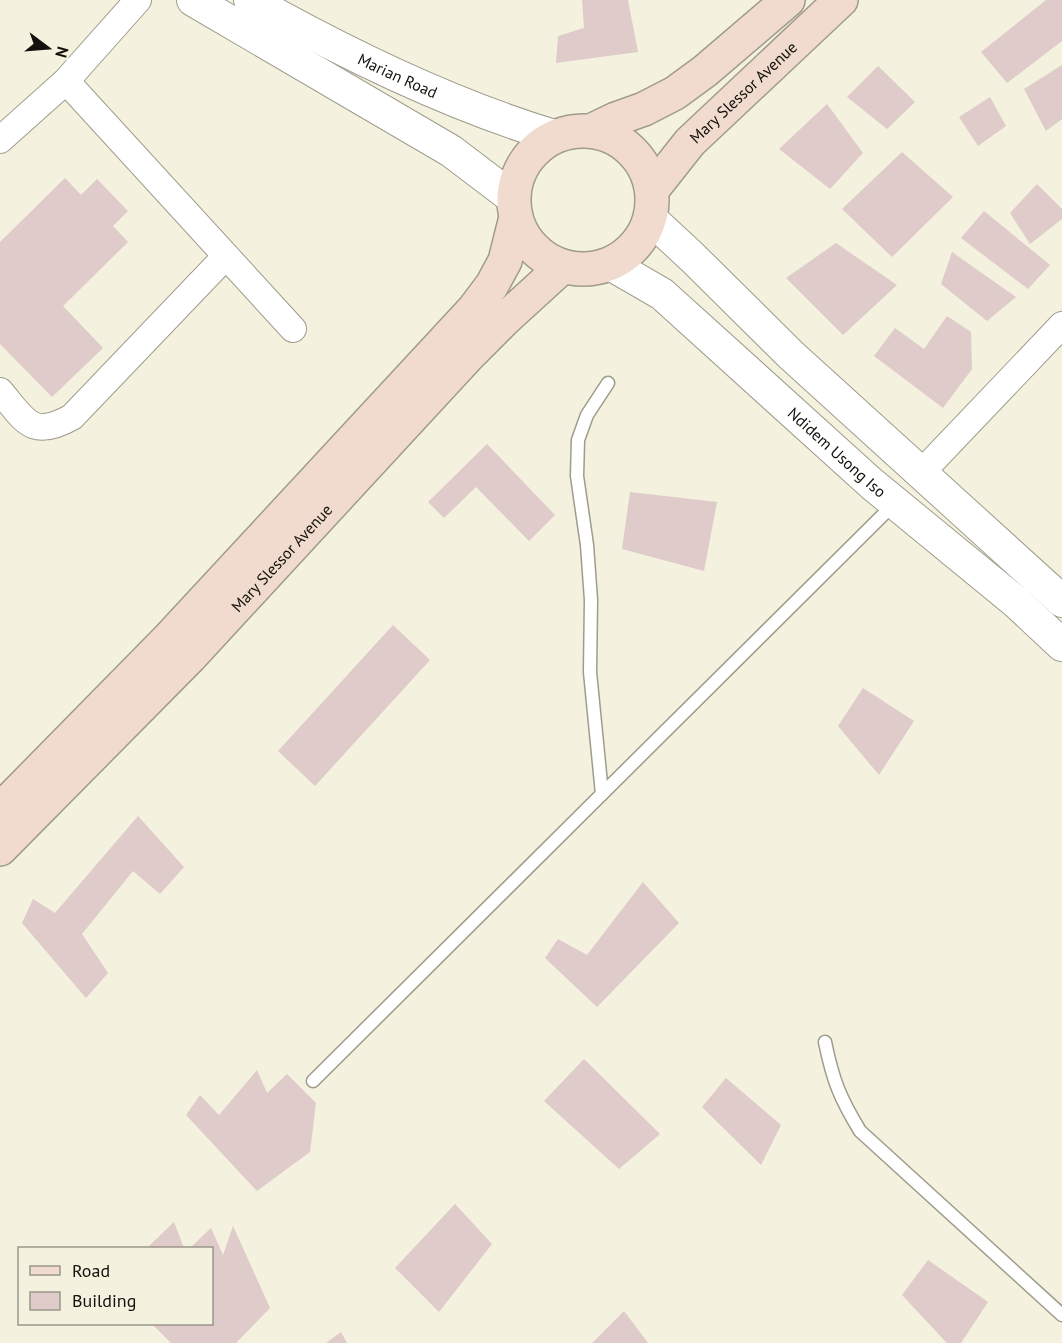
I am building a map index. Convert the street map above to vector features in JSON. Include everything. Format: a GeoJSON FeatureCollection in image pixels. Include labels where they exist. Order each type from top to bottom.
{"type":"FeatureCollection","features":[{"type":"Feature","properties":{"kind":"main road"},"geometry":{"type":"LineString","coordinates":[[593,130],[645,110],[675,93],[788,0]]}},
{"type":"Feature","properties":{"kind":"main road","name":"Mary Slessor Avenue"},"geometry":{"type":"LineString","coordinates":[[651,204],[690,142],[841,0]]}},
{"type":"Feature","properties":{"kind":"main road"},"geometry":{"type":"LineString","coordinates":[[593,130],[614,137],[633,150],[646,168],[651,204],[642,237],[628,253],[610,264],[586,270],[562,267],[541,256],[525,238],[514,208],[519,173],[533,151],[554,136],[573,131],[593,130]]}},
{"type":"Feature","properties":{"kind":"main road","name":"Mary Slessor Avenue"},"geometry":{"type":"LineString","coordinates":[[0,810],[170,637],[474,309],[492,285],[505,261],[514,208]]}},
{"type":"Feature","properties":{"kind":"main road","name":"Mary Slessor Avenue"},"geometry":{"type":"LineString","coordinates":[[0,849],[190,657],[468,356],[562,267]]}},
{"type":"Feature","properties":{"kind":"street"},"geometry":{"type":"LineString","coordinates":[[0,140],[66,81],[138,0]]}},
{"type":"Feature","properties":{"kind":"street"},"geometry":{"type":"LineString","coordinates":[[193,0],[452,151],[514,208]]}},
{"type":"Feature","properties":{"kind":"street","name":"Marian Road"},"geometry":{"type":"LineString","coordinates":[[249,0],[308,32],[442,95],[505,121],[554,136]]}},
{"type":"Feature","properties":{"kind":"street"},"geometry":{"type":"LineString","coordinates":[[66,81],[293,329]]}},
{"type":"Feature","properties":{"kind":"street"},"geometry":{"type":"LineString","coordinates":[[651,204],[738,302],[791,355],[1062,601]]}},
{"type":"Feature","properties":{"kind":"street"},"geometry":{"type":"LineString","coordinates":[[0,391],[29,425],[44,428],[57,425],[72,417],[226,256]]}},
{"type":"Feature","properties":{"kind":"street","name":"Ndidem Usong Iso"},"geometry":{"type":"LineString","coordinates":[[610,264],[662,294],[895,503],[1016,602],[1062,645]]}},
{"type":"Feature","properties":{"kind":"street"},"geometry":{"type":"LineString","coordinates":[[921,473],[1062,325]]}},
{"type":"Feature","properties":{"kind":"lane"},"geometry":{"type":"LineString","coordinates":[[602,794],[590,672],[591,600],[587,544],[577,476],[578,440],[587,415],[608,383]]}},
{"type":"Feature","properties":{"kind":"lane"},"geometry":{"type":"LineString","coordinates":[[313,1081],[895,503]]}},
{"type":"Feature","properties":{"kind":"lane"},"geometry":{"type":"LineString","coordinates":[[825,1042],[831,1072],[840,1096],[860,1131],[977,1235],[1062,1315]]}},
{"type":"Feature","properties":{"kind":"building"},"geometry":{"type":"Polygon","coordinates":[[[582,0],[628,0],[638,52],[556,63],[558,36],[584,28],[582,0]]]}},
{"type":"Feature","properties":{"kind":"building"},"geometry":{"type":"Polygon","coordinates":[[[1046,0],[1062,0],[1062,41],[1007,83],[981,52],[1046,0]]]}},
{"type":"Feature","properties":{"kind":"building"},"geometry":{"type":"Polygon","coordinates":[[[1062,65],[1062,119],[1046,131],[1024,89],[1062,65]]]}},
{"type":"Feature","properties":{"kind":"building"},"geometry":{"type":"Polygon","coordinates":[[[878,66],[915,102],[887,129],[847,97],[878,66]]]}},
{"type":"Feature","properties":{"kind":"building"},"geometry":{"type":"Polygon","coordinates":[[[990,97],[1006,126],[978,146],[959,117],[990,97]]]}},
{"type":"Feature","properties":{"kind":"building"},"geometry":{"type":"Polygon","coordinates":[[[827,104],[863,153],[830,189],[779,149],[827,104]]]}},
{"type":"Feature","properties":{"kind":"building"},"geometry":{"type":"Polygon","coordinates":[[[902,152],[953,197],[892,257],[842,209],[902,152]]]}},
{"type":"Feature","properties":{"kind":"building"},"geometry":{"type":"Polygon","coordinates":[[[65,178],[81,195],[97,179],[128,211],[113,226],[128,242],[63,306],[103,348],[52,397],[0,344],[0,242],[65,178]]]}},
{"type":"Feature","properties":{"kind":"building"},"geometry":{"type":"Polygon","coordinates":[[[1037,184],[1062,209],[1062,219],[1030,244],[1010,213],[1037,184]]]}},
{"type":"Feature","properties":{"kind":"building"},"geometry":{"type":"Polygon","coordinates":[[[984,211],[1050,265],[1028,289],[961,238],[984,211]]]}},
{"type":"Feature","properties":{"kind":"building"},"geometry":{"type":"Polygon","coordinates":[[[836,243],[897,285],[843,335],[786,278],[836,243]]]}},
{"type":"Feature","properties":{"kind":"building"},"geometry":{"type":"Polygon","coordinates":[[[952,252],[1016,297],[987,321],[941,284],[952,252]]]}},
{"type":"Feature","properties":{"kind":"building"},"geometry":{"type":"Polygon","coordinates":[[[947,316],[971,332],[972,369],[943,408],[874,356],[895,328],[924,349],[947,316]]]}},
{"type":"Feature","properties":{"kind":"building"},"geometry":{"type":"Polygon","coordinates":[[[487,444],[555,515],[529,541],[476,487],[444,518],[428,502],[487,444]]]}},
{"type":"Feature","properties":{"kind":"building"},"geometry":{"type":"Polygon","coordinates":[[[630,492],[717,502],[704,571],[622,549],[630,492]]]}},
{"type":"Feature","properties":{"kind":"building"},"geometry":{"type":"Polygon","coordinates":[[[393,625],[430,660],[315,786],[278,751],[393,625]]]}},
{"type":"Feature","properties":{"kind":"building"},"geometry":{"type":"Polygon","coordinates":[[[863,688],[914,721],[879,775],[838,726],[863,688]]]}},
{"type":"Feature","properties":{"kind":"building"},"geometry":{"type":"Polygon","coordinates":[[[138,816],[184,867],[160,894],[133,871],[82,934],[108,973],[86,998],[22,923],[33,899],[55,913],[138,816]]]}},
{"type":"Feature","properties":{"kind":"building"},"geometry":{"type":"Polygon","coordinates":[[[643,882],[679,923],[597,1007],[545,958],[558,939],[587,955],[643,882]]]}},
{"type":"Feature","properties":{"kind":"building"},"geometry":{"type":"Polygon","coordinates":[[[584,1059],[660,1134],[619,1169],[544,1101],[584,1059]]]}},
{"type":"Feature","properties":{"kind":"building"},"geometry":{"type":"Polygon","coordinates":[[[257,1070],[267,1093],[287,1074],[316,1103],[310,1152],[257,1191],[186,1115],[200,1095],[219,1115],[257,1070]]]}},
{"type":"Feature","properties":{"kind":"building"},"geometry":{"type":"Polygon","coordinates":[[[726,1078],[781,1125],[761,1165],[702,1107],[726,1078]]]}},
{"type":"Feature","properties":{"kind":"building"},"geometry":{"type":"Polygon","coordinates":[[[455,1204],[492,1244],[439,1312],[395,1268],[455,1204]]]}},
{"type":"Feature","properties":{"kind":"building"},"geometry":{"type":"Polygon","coordinates":[[[174,1222],[184,1247],[148,1247],[174,1222]]]}},
{"type":"Feature","properties":{"kind":"building"},"geometry":{"type":"Polygon","coordinates":[[[233,1226],[270,1308],[236,1343],[171,1343],[153,1325],[213,1325],[213,1247],[191,1247],[211,1228],[223,1255],[233,1226]]]}},
{"type":"Feature","properties":{"kind":"building"},"geometry":{"type":"Polygon","coordinates":[[[928,1260],[988,1302],[961,1343],[947,1343],[902,1295],[928,1260]]]}},
{"type":"Feature","properties":{"kind":"building"},"geometry":{"type":"Polygon","coordinates":[[[624,1311],[648,1343],[592,1343],[624,1311]]]}},
{"type":"Feature","properties":{"kind":"building"},"geometry":{"type":"Polygon","coordinates":[[[341,1332],[347,1343],[326,1343],[341,1332]]]}}]}
